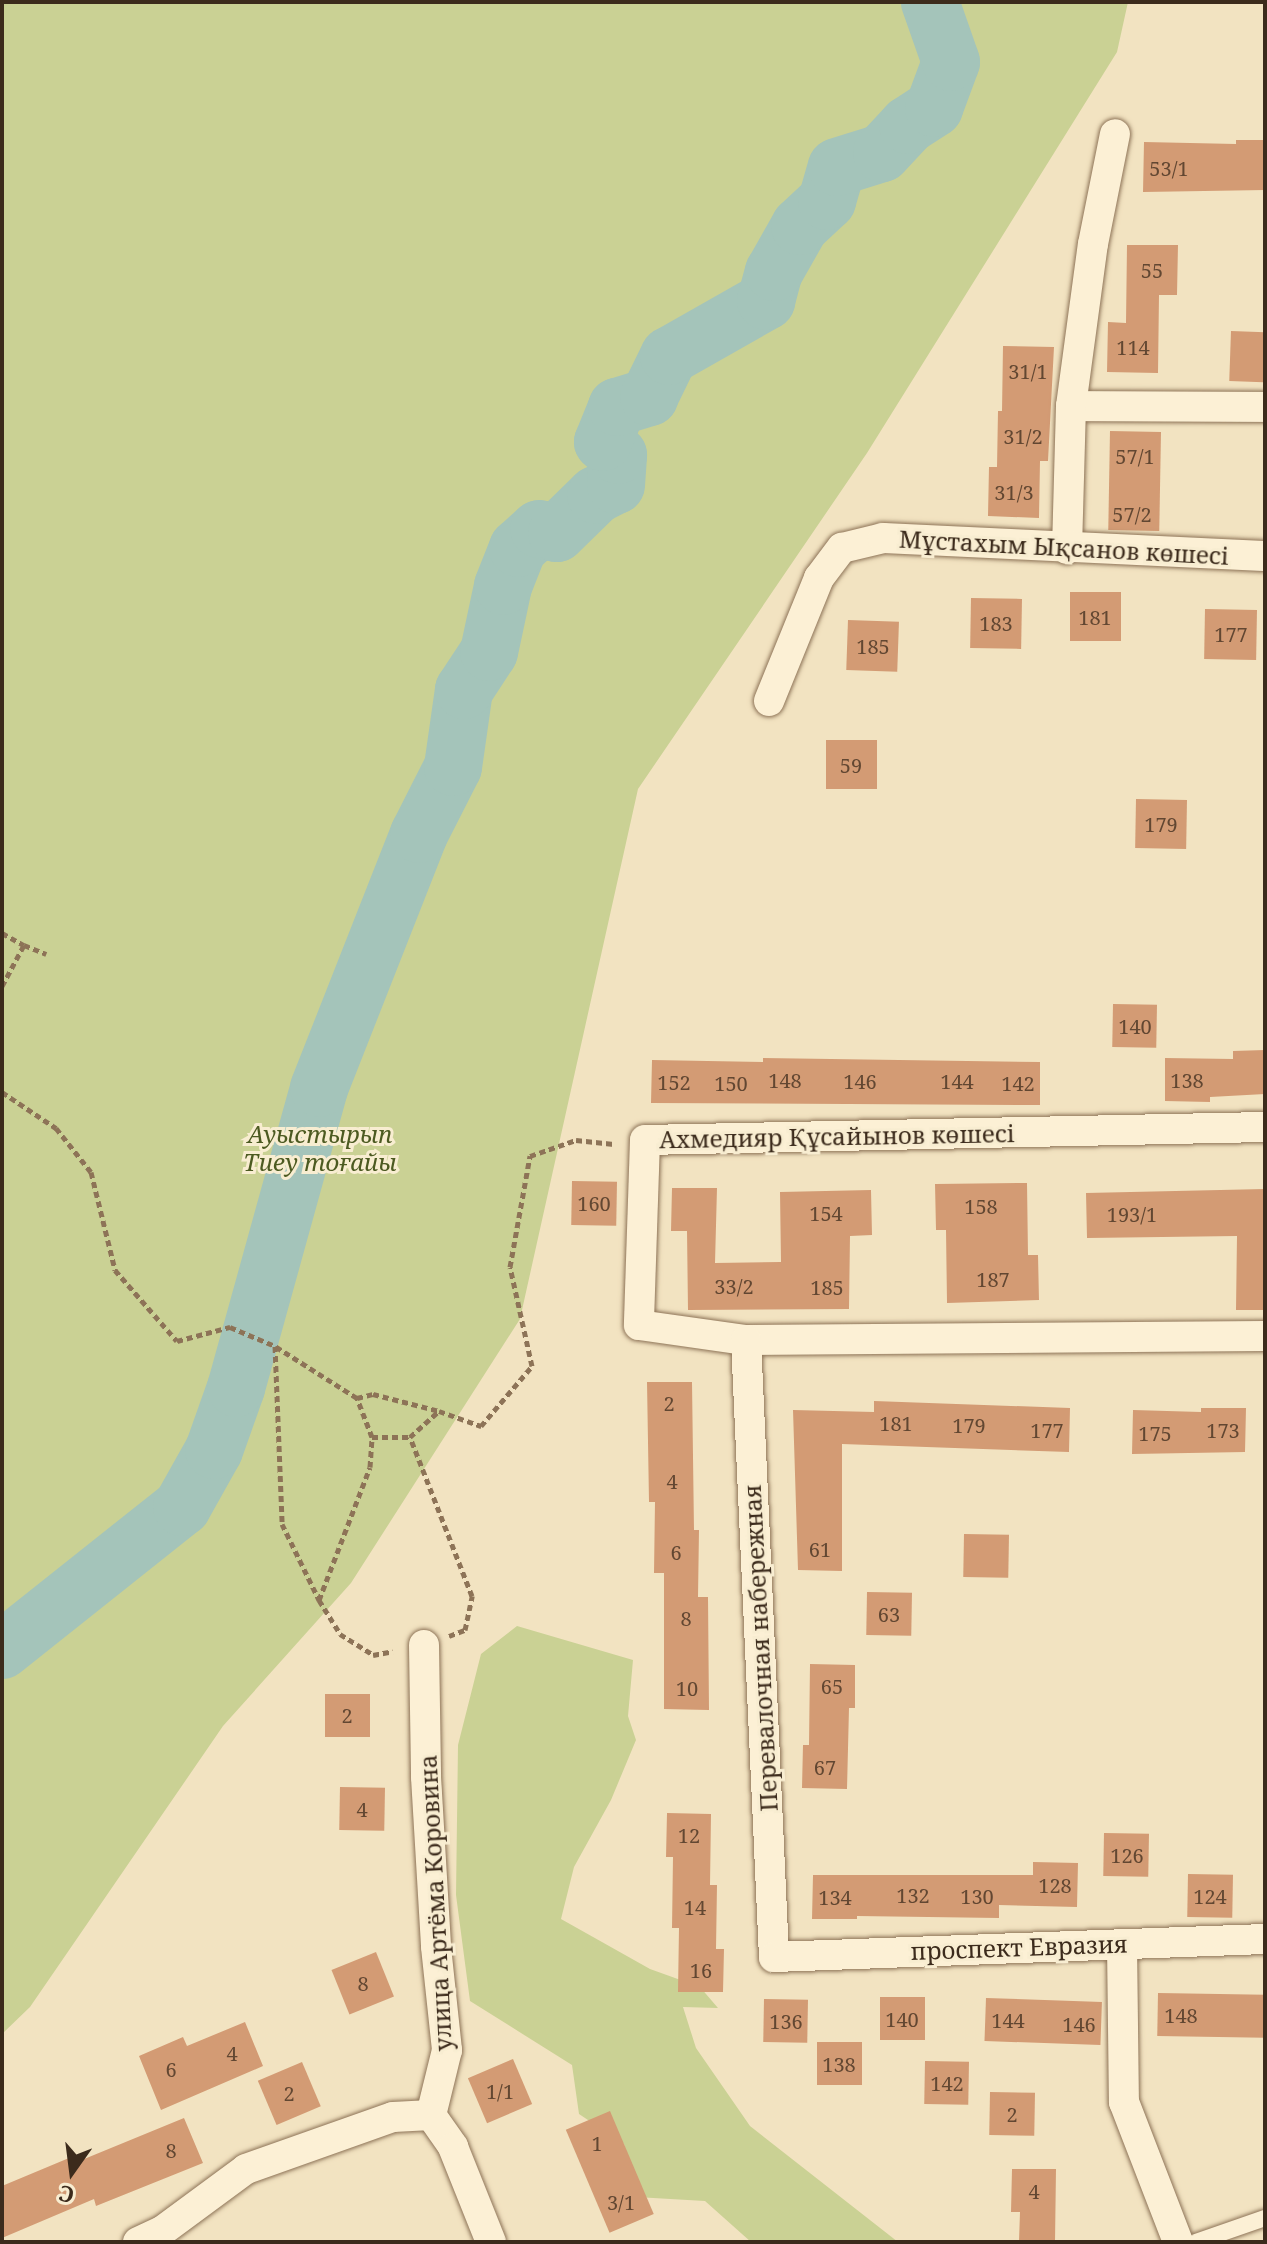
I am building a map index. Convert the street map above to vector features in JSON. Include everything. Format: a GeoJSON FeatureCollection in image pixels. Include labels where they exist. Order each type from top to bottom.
{"type":"FeatureCollection","features":[{"type":"Feature","properties":{"kind":"street"},"geometry":{"type":"LineString","coordinates":[[1067,549],[1071,406],[1093,244],[1115,134]]}},
{"type":"Feature","properties":{"kind":"street"},"geometry":{"type":"LineString","coordinates":[[1071,406],[1265,407]]}},
{"type":"Feature","properties":{"kind":"street","name":"Мұстахым Ықсанов көшесі"},"geometry":{"type":"LineString","coordinates":[[769,701],[819,578],[842,548],[883,538],[1265,556]]}},
{"type":"Feature","properties":{"kind":"street","name":"Ахмедияр Құсайынов көшесі"},"geometry":{"type":"LineString","coordinates":[[1265,1127],[645,1140],[639,1325],[746,1340],[1265,1336]]}},
{"type":"Feature","properties":{"kind":"street","name":"Перевалочная набережная"},"geometry":{"type":"LineString","coordinates":[[746,1340],[774,1957]]}},
{"type":"Feature","properties":{"kind":"street","name":"улица Артёма Коровина"},"geometry":{"type":"LineString","coordinates":[[424,1645],[427,1808],[447,2050],[431,2115]]}},
{"type":"Feature","properties":{"kind":"street","name":"проспект Евразия"},"geometry":{"type":"LineString","coordinates":[[774,1957],[1265,1939]]}},
{"type":"Feature","properties":{"kind":"street"},"geometry":{"type":"LineString","coordinates":[[1122,1944],[1124,2102],[1178,2242]]}},
{"type":"Feature","properties":{"kind":"street"},"geometry":{"type":"LineString","coordinates":[[138,2242],[162,2231],[246,2169],[393,2117],[431,2115],[453,2147],[491,2242]]}},
{"type":"Feature","properties":{"kind":"lane"},"geometry":{"type":"LineString","coordinates":[[1196,2242],[1265,2218]]}},
{"type":"Feature","properties":{"kind":"path"},"geometry":{"type":"LineString","coordinates":[[2,933],[46,954]]}},
{"type":"Feature","properties":{"kind":"path"},"geometry":{"type":"LineString","coordinates":[[2,986],[24,945]]}},
{"type":"Feature","properties":{"kind":"path"},"geometry":{"type":"LineString","coordinates":[[2,1092],[56,1128],[91,1172],[115,1270],[177,1341],[230,1327],[272,1344],[357,1398],[373,1437],[370,1467],[319,1600]]}},
{"type":"Feature","properties":{"kind":"path"},"geometry":{"type":"LineString","coordinates":[[357,1398],[373,1394],[439,1411],[481,1426],[532,1366],[510,1267],[530,1156],[576,1140],[611,1144],[645,1140]]}},
{"type":"Feature","properties":{"kind":"path"},"geometry":{"type":"LineString","coordinates":[[272,1344],[282,1524],[319,1600],[340,1634],[373,1655],[424,1645],[465,1630],[472,1596],[410,1437]]}},
{"type":"Feature","properties":{"kind":"path"},"geometry":{"type":"LineString","coordinates":[[373,1437],[410,1437],[439,1411]]}},
{"type":"Feature","properties":{"kind":"green space","name":"Ауыстырып Тиеу тоғайы"},"geometry":{"type":"Polygon","coordinates":[[[2,2],[1128,2],[1117,52],[867,453],[638,789],[520,1319],[351,1583],[223,1726],[30,2007],[2,2034],[2,2]]]}},
{"type":"Feature","properties":{"kind":"green space"},"geometry":{"type":"Polygon","coordinates":[[[517,1626],[633,1660],[628,1716],[636,1740],[611,1800],[574,1867],[561,1919],[650,1969],[700,1987],[718,2008],[683,2007],[696,2048],[750,2126],[898,2242],[751,2242],[705,2201],[636,2197],[624,2144],[579,2114],[572,2065],[470,2001],[456,1895],[458,1745],[481,1654],[517,1626]]]}},
{"type":"Feature","properties":{"kind":"building"},"geometry":{"type":"Polygon","coordinates":[[[1236,140],[1265,140],[1265,190],[1143,192],[1144,142],[1236,144],[1236,140]]]}},
{"type":"Feature","properties":{"kind":"building"},"geometry":{"type":"Polygon","coordinates":[[[1127,245],[1178,245],[1177,295],[1159,295],[1158,373],[1107,372],[1108,322],[1126,323],[1127,245]]]}},
{"type":"Feature","properties":{"kind":"building"},"geometry":{"type":"Polygon","coordinates":[[[1231,331],[1265,332],[1263,382],[1229,381],[1231,331]]]}},
{"type":"Feature","properties":{"kind":"building"},"geometry":{"type":"Polygon","coordinates":[[[1003,346],[1054,347],[1048,461],[1040,461],[1039,518],[988,516],[989,467],[997,467],[998,411],[1002,411],[1003,346]]]}},
{"type":"Feature","properties":{"kind":"building"},"geometry":{"type":"Polygon","coordinates":[[[1110,431],[1161,432],[1159,531],[1108,530],[1110,431]]]}},
{"type":"Feature","properties":{"kind":"building"},"geometry":{"type":"Polygon","coordinates":[[[1070,592],[1121,592],[1121,641],[1070,641],[1070,592]]]}},
{"type":"Feature","properties":{"kind":"building"},"geometry":{"type":"Polygon","coordinates":[[[971,598],[1022,599],[1021,649],[970,648],[971,598]]]}},
{"type":"Feature","properties":{"kind":"building"},"geometry":{"type":"Polygon","coordinates":[[[1205,609],[1257,610],[1256,660],[1204,659],[1205,609]]]}},
{"type":"Feature","properties":{"kind":"building"},"geometry":{"type":"Polygon","coordinates":[[[848,620],[899,622],[897,672],[846,670],[848,620]]]}},
{"type":"Feature","properties":{"kind":"building"},"geometry":{"type":"Polygon","coordinates":[[[826,740],[877,740],[877,789],[826,789],[826,740]]]}},
{"type":"Feature","properties":{"kind":"building"},"geometry":{"type":"Polygon","coordinates":[[[1136,799],[1187,800],[1186,849],[1135,848],[1136,799]]]}},
{"type":"Feature","properties":{"kind":"building"},"geometry":{"type":"Polygon","coordinates":[[[1113,1004],[1157,1005],[1156,1048],[1112,1047],[1113,1004]]]}},
{"type":"Feature","properties":{"kind":"building"},"geometry":{"type":"Polygon","coordinates":[[[1265,1050],[1265,1094],[1210,1097],[1210,1102],[1165,1101],[1165,1058],[1233,1059],[1233,1051],[1265,1050]]]}},
{"type":"Feature","properties":{"kind":"building"},"geometry":{"type":"Polygon","coordinates":[[[763,1058],[1040,1062],[1040,1105],[651,1103],[652,1060],[763,1062],[763,1058]]]}},
{"type":"Feature","properties":{"kind":"building"},"geometry":{"type":"Polygon","coordinates":[[[572,1181],[617,1182],[616,1226],[571,1225],[572,1181]]]}},
{"type":"Feature","properties":{"kind":"building"},"geometry":{"type":"Polygon","coordinates":[[[1027,1183],[1028,1255],[1038,1255],[1039,1300],[947,1303],[946,1230],[936,1230],[935,1184],[1027,1183]]]}},
{"type":"Feature","properties":{"kind":"building"},"geometry":{"type":"Polygon","coordinates":[[[672,1188],[717,1188],[715,1263],[781,1262],[780,1192],[871,1190],[872,1235],[850,1236],[849,1309],[688,1310],[687,1231],[671,1231],[672,1188]]]}},
{"type":"Feature","properties":{"kind":"building"},"geometry":{"type":"Polygon","coordinates":[[[1265,1189],[1265,1310],[1236,1310],[1237,1236],[1087,1238],[1086,1193],[1265,1189]]]}},
{"type":"Feature","properties":{"kind":"building"},"geometry":{"type":"Polygon","coordinates":[[[647,1382],[692,1382],[694,1530],[699,1530],[698,1597],[708,1597],[709,1710],[664,1709],[664,1573],[654,1573],[655,1502],[649,1502],[647,1382]]]}},
{"type":"Feature","properties":{"kind":"building"},"geometry":{"type":"Polygon","coordinates":[[[874,1401],[1070,1408],[1069,1452],[842,1444],[842,1571],[798,1570],[793,1410],[874,1412],[874,1401]]]}},
{"type":"Feature","properties":{"kind":"building"},"geometry":{"type":"Polygon","coordinates":[[[1201,1408],[1246,1408],[1245,1452],[1132,1454],[1133,1410],[1201,1412],[1201,1408]]]}},
{"type":"Feature","properties":{"kind":"building"},"geometry":{"type":"Polygon","coordinates":[[[964,1534],[1009,1535],[1008,1578],[963,1577],[964,1534]]]}},
{"type":"Feature","properties":{"kind":"building"},"geometry":{"type":"Polygon","coordinates":[[[867,1592],[912,1593],[911,1636],[866,1635],[867,1592]]]}},
{"type":"Feature","properties":{"kind":"building"},"geometry":{"type":"Polygon","coordinates":[[[810,1664],[855,1665],[855,1708],[849,1708],[847,1789],[802,1788],[803,1745],[809,1745],[810,1664]]]}},
{"type":"Feature","properties":{"kind":"building"},"geometry":{"type":"Polygon","coordinates":[[[325,1694],[370,1694],[370,1737],[325,1737],[325,1694]]]}},
{"type":"Feature","properties":{"kind":"building"},"geometry":{"type":"Polygon","coordinates":[[[340,1787],[385,1788],[384,1831],[339,1830],[340,1787]]]}},
{"type":"Feature","properties":{"kind":"building"},"geometry":{"type":"Polygon","coordinates":[[[667,1813],[711,1814],[710,1885],[717,1885],[716,1949],[724,1949],[723,1992],[678,1992],[679,1928],[672,1928],[673,1857],[666,1857],[667,1813]]]}},
{"type":"Feature","properties":{"kind":"building"},"geometry":{"type":"Polygon","coordinates":[[[1104,1833],[1149,1834],[1148,1877],[1103,1876],[1104,1833]]]}},
{"type":"Feature","properties":{"kind":"building"},"geometry":{"type":"Polygon","coordinates":[[[1033,1862],[1078,1863],[1077,1907],[999,1905],[999,1918],[857,1916],[857,1919],[812,1919],[813,1875],[1033,1875],[1033,1862]]]}},
{"type":"Feature","properties":{"kind":"building"},"geometry":{"type":"Polygon","coordinates":[[[1188,1874],[1233,1875],[1232,1918],[1187,1917],[1188,1874]]]}},
{"type":"Feature","properties":{"kind":"building"},"geometry":{"type":"Polygon","coordinates":[[[376,1952],[394,1997],[349,2014],[331,1970],[376,1952]]]}},
{"type":"Feature","properties":{"kind":"building"},"geometry":{"type":"Polygon","coordinates":[[[1158,1993],[1265,1995],[1264,2038],[1157,2036],[1158,1993]]]}},
{"type":"Feature","properties":{"kind":"building"},"geometry":{"type":"Polygon","coordinates":[[[880,1997],[925,1997],[925,2040],[880,2040],[880,1997]]]}},
{"type":"Feature","properties":{"kind":"building"},"geometry":{"type":"Polygon","coordinates":[[[986,1998],[1102,2002],[1100,2045],[984,2041],[986,1998]]]}},
{"type":"Feature","properties":{"kind":"building"},"geometry":{"type":"Polygon","coordinates":[[[764,1999],[808,2000],[807,2043],[763,2042],[764,1999]]]}},
{"type":"Feature","properties":{"kind":"building"},"geometry":{"type":"Polygon","coordinates":[[[245,2022],[263,2066],[161,2110],[139,2056],[183,2037],[187,2046],[245,2022]]]}},
{"type":"Feature","properties":{"kind":"building"},"geometry":{"type":"Polygon","coordinates":[[[817,2042],[862,2042],[862,2085],[817,2085],[817,2042]]]}},
{"type":"Feature","properties":{"kind":"building"},"geometry":{"type":"Polygon","coordinates":[[[513,2059],[532,2104],[487,2123],[468,2078],[513,2059]]]}},
{"type":"Feature","properties":{"kind":"building"},"geometry":{"type":"Polygon","coordinates":[[[925,2061],[969,2062],[968,2105],[924,2104],[925,2061]]]}},
{"type":"Feature","properties":{"kind":"building"},"geometry":{"type":"Polygon","coordinates":[[[302,2062],[321,2106],[277,2125],[258,2081],[302,2062]]]}},
{"type":"Feature","properties":{"kind":"building"},"geometry":{"type":"Polygon","coordinates":[[[990,2092],[1035,2093],[1034,2136],[989,2135],[990,2092]]]}},
{"type":"Feature","properties":{"kind":"building"},"geometry":{"type":"Polygon","coordinates":[[[610,2111],[654,2214],[610,2233],[566,2130],[610,2111]]]}},
{"type":"Feature","properties":{"kind":"building"},"geometry":{"type":"Polygon","coordinates":[[[184,2118],[203,2163],[96,2206],[94,2199],[2,2238],[2,2186],[69,2158],[72,2164],[184,2118]]]}},
{"type":"Feature","properties":{"kind":"building"},"geometry":{"type":"Polygon","coordinates":[[[1012,2169],[1056,2169],[1055,2242],[1019,2242],[1020,2212],[1011,2212],[1012,2169]]]}},
{"type":"Feature","properties":{"kind":"waterway"},"geometry":{"type":"LineString","coordinates":[[2,1650],[182,1507],[214,1450],[236,1388],[319,1088],[419,834],[453,767],[464,690],[489,652],[503,586],[518,548],[539,529],[557,533],[596,495],[616,485],[618,455],[603,442],[617,407],[649,397],[669,356],[766,301],[774,272],[800,226],[827,201],[837,167],[882,153],[908,125],[934,108],[951,62],[930,2]]}}]}
